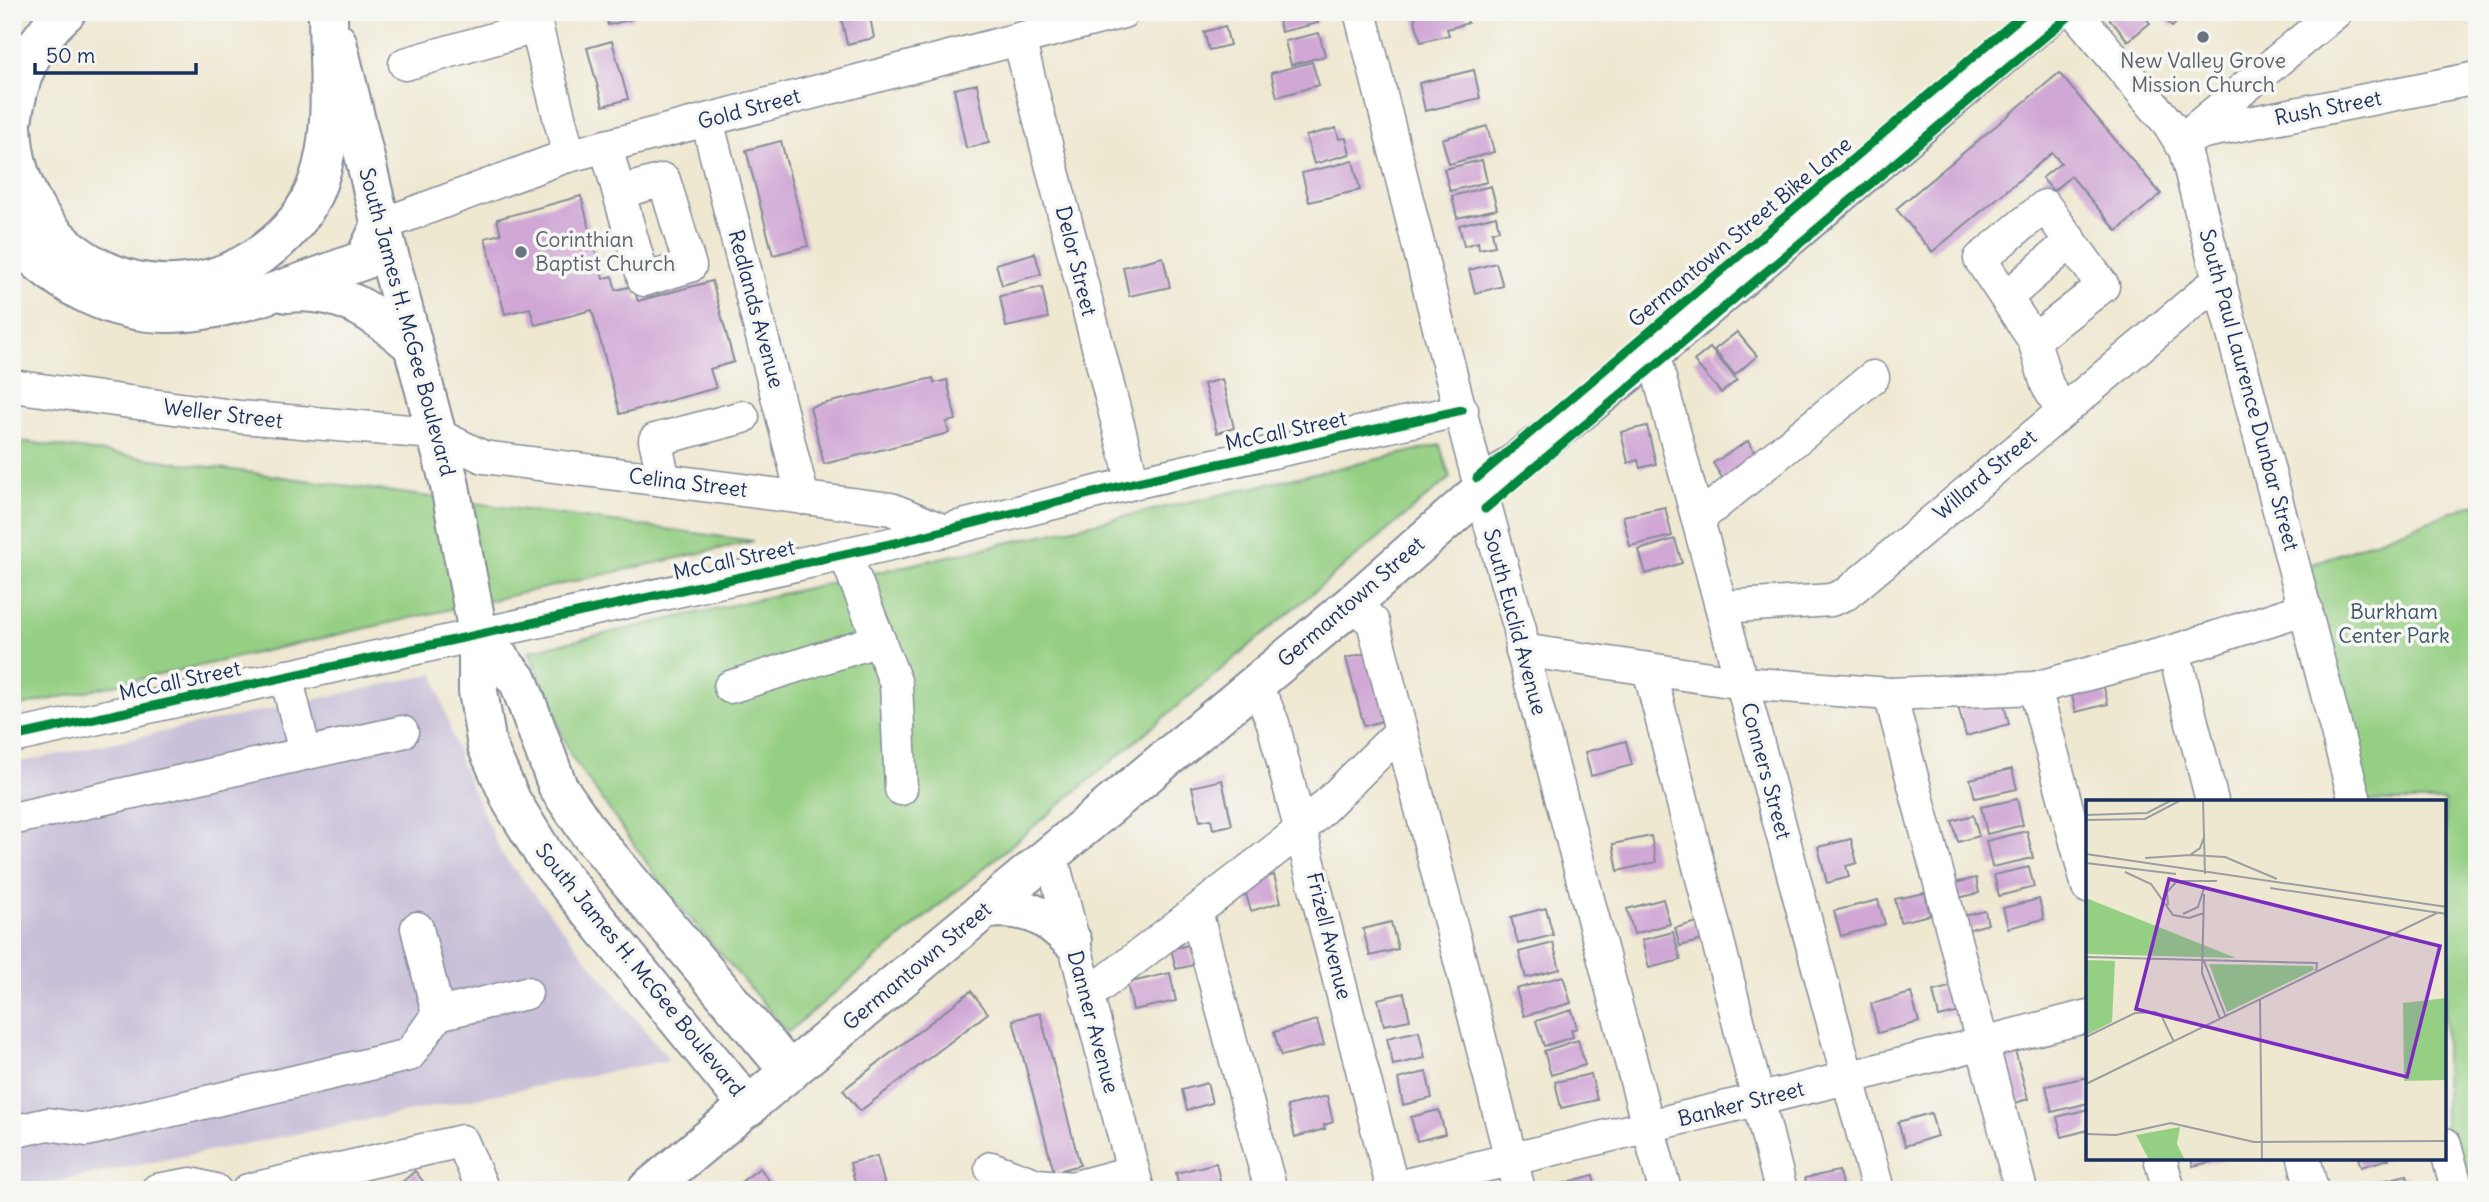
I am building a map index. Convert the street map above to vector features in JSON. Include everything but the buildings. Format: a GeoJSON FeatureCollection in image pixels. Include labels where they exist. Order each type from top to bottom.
{"type":"FeatureCollection","features":[{"type":"Feature","properties":{"kind":"main road"},"geometry":{"type":"LineString","coordinates":[[66,12],[39,40],[25,65],[12,124],[17,169],[25,191],[49,231],[72,251],[117,276],[138,282],[189,282],[323,247],[381,225]]}},
{"type":"Feature","properties":{"kind":"main road"},"geometry":{"type":"LineString","coordinates":[[221,275],[250,262],[278,241],[305,209],[318,182],[325,152],[329,12]]}},
{"type":"Feature","properties":{"kind":"main road","name":"South James H. McGee Boulevard"},"geometry":{"type":"LineString","coordinates":[[329,12],[434,433],[449,481],[478,633],[478,691],[487,746],[512,802],[545,856],[750,1107]]}},
{"type":"Feature","properties":{"kind":"main road","name":"Germantown Street"},"geometry":{"type":"LineString","coordinates":[[647,1190],[1352,604],[1480,491],[1653,353],[2053,12]]}},
{"type":"Feature","properties":{"kind":"main road"},"geometry":{"type":"LineString","coordinates":[[12,237],[34,260],[68,286],[115,307],[149,314],[183,314],[261,296],[364,260],[381,225]]}},
{"type":"Feature","properties":{"kind":"main road"},"geometry":{"type":"LineString","coordinates":[[261,296],[306,291],[324,292],[347,299],[371,312],[412,345]]}},
{"type":"Feature","properties":{"kind":"main road","name":"South James H. McGee Boulevard"},"geometry":{"type":"LineString","coordinates":[[478,633],[519,682],[558,787],[590,834],[790,1072]]}},
{"type":"Feature","properties":{"kind":"main road"},"geometry":{"type":"LineString","coordinates":[[986,909],[1009,906],[1029,909],[1055,924],[1072,941]]}},
{"type":"Feature","properties":{"kind":"street","name":"Gold Street"},"geometry":{"type":"LineString","coordinates":[[381,225],[569,156],[1123,12]]}},
{"type":"Feature","properties":{"kind":"street","name":"South Euclid Avenue"},"geometry":{"type":"LineString","coordinates":[[1360,12],[1462,410],[1480,491],[1520,629],[1522,650],[1664,1190]]}},
{"type":"Feature","properties":{"kind":"street","name":"South Paul Laurence Dunbar Street"},"geometry":{"type":"LineString","coordinates":[[2075,12],[2181,141],[2220,279],[2354,800]]}},
{"type":"Feature","properties":{"kind":"street"},"geometry":{"type":"LineString","coordinates":[[2181,141],[2320,17]]}},
{"type":"Feature","properties":{"kind":"street"},"geometry":{"type":"LineString","coordinates":[[405,64],[528,29],[537,29],[569,156]]}},
{"type":"Feature","properties":{"kind":"street","name":"Delor Street"},"geometry":{"type":"LineString","coordinates":[[1019,38],[1133,483]]}},
{"type":"Feature","properties":{"kind":"street","name":"Rush Street"},"geometry":{"type":"LineString","coordinates":[[2181,141],[2204,132],[2477,78]]}},
{"type":"Feature","properties":{"kind":"street","name":"Redlands Avenue"},"geometry":{"type":"LineString","coordinates":[[707,120],[803,498]]}},
{"type":"Feature","properties":{"kind":"street"},"geometry":{"type":"LineString","coordinates":[[606,146],[619,192]]}},
{"type":"Feature","properties":{"kind":"street"},"geometry":{"type":"LineString","coordinates":[[2034,340],[2103,286],[2045,206],[1980,259],[2034,340],[2047,385],[2062,410]]}},
{"type":"Feature","properties":{"kind":"street"},"geometry":{"type":"LineString","coordinates":[[2007,297],[2071,241]]}},
{"type":"Feature","properties":{"kind":"street","name":"Willard Street"},"geometry":{"type":"LineString","coordinates":[[1723,607],[1831,600],[1846,594],[2220,279]]}},
{"type":"Feature","properties":{"kind":"street","name":"Conners Street"},"geometry":{"type":"LineString","coordinates":[[1653,353],[1878,1190]]}},
{"type":"Feature","properties":{"kind":"street"},"geometry":{"type":"LineString","coordinates":[[1698,519],[1872,377]]}},
{"type":"Feature","properties":{"kind":"street","name":"Weller Street"},"geometry":{"type":"LineString","coordinates":[[12,386],[240,418],[434,433]]}},
{"type":"Feature","properties":{"kind":"street","name":"McCall Street"},"geometry":{"type":"LineString","coordinates":[[12,737],[845,554],[1133,483],[1462,410]]}},
{"type":"Feature","properties":{"kind":"street"},"geometry":{"type":"LineString","coordinates":[[664,480],[654,440],[743,417]]}},
{"type":"Feature","properties":{"kind":"street","name":"Celina Street"},"geometry":{"type":"LineString","coordinates":[[434,433],[483,457],[891,509],[944,531]]}},
{"type":"Feature","properties":{"kind":"street"},"geometry":{"type":"LineString","coordinates":[[845,554],[896,684],[901,789]]}},
{"type":"Feature","properties":{"kind":"street"},"geometry":{"type":"LineString","coordinates":[[1352,604],[1373,622],[1519,1190]]}},
{"type":"Feature","properties":{"kind":"street"},"geometry":{"type":"LineString","coordinates":[[1522,650],[1743,683],[1890,694],[2035,688],[2174,650],[2306,608]]}},
{"type":"Feature","properties":{"kind":"street"},"geometry":{"type":"LineString","coordinates":[[730,687],[879,640]]}},
{"type":"Feature","properties":{"kind":"street"},"geometry":{"type":"LineString","coordinates":[[2174,650],[2212,800]]}},
{"type":"Feature","properties":{"kind":"street"},"geometry":{"type":"LineString","coordinates":[[1649,669],[1781,1190]]}},
{"type":"Feature","properties":{"kind":"street"},"geometry":{"type":"LineString","coordinates":[[286,676],[305,753]]}},
{"type":"Feature","properties":{"kind":"street","name":"Frizell Avenue"},"geometry":{"type":"LineString","coordinates":[[1251,688],[1265,704],[1273,723],[1393,1189]]}},
{"type":"Feature","properties":{"kind":"street"},"geometry":{"type":"LineString","coordinates":[[2035,688],[2086,879]]}},
{"type":"Feature","properties":{"kind":"street"},"geometry":{"type":"LineString","coordinates":[[1890,694],[1980,1044],[2021,1190]]}},
{"type":"Feature","properties":{"kind":"street"},"geometry":{"type":"LineString","coordinates":[[1087,996],[1301,830],[1401,731]]}},
{"type":"Feature","properties":{"kind":"street"},"geometry":{"type":"LineString","coordinates":[[12,819],[402,732]]}},
{"type":"Feature","properties":{"kind":"street","name":"Danner Avenue"},"geometry":{"type":"LineString","coordinates":[[1052,854],[1135,1181]]}},
{"type":"Feature","properties":{"kind":"street"},"geometry":{"type":"LineString","coordinates":[[1196,912],[1269,1183],[1265,1190]]}},
{"type":"Feature","properties":{"kind":"street"},"geometry":{"type":"LineString","coordinates":[[417,928],[438,1014]]}},
{"type":"Feature","properties":{"kind":"street"},"geometry":{"type":"LineString","coordinates":[[12,1132],[48,1124],[87,1130],[409,1055],[438,1014],[526,993]]}},
{"type":"Feature","properties":{"kind":"street","name":"Banker Street"},"geometry":{"type":"LineString","coordinates":[[1393,1189],[2086,1017]]}},
{"type":"Feature","properties":{"kind":"street"},"geometry":{"type":"LineString","coordinates":[[248,1190],[462,1141],[483,1190]]}},
{"type":"Feature","properties":{"kind":"street"},"geometry":{"type":"LineString","coordinates":[[2447,1152],[2457,1190]]}},
{"type":"Feature","properties":{"kind":"street"},"geometry":{"type":"LineString","coordinates":[[2162,1160],[2169,1190]]}},
{"type":"Feature","properties":{"kind":"street"},"geometry":{"type":"LineString","coordinates":[[2304,1160],[2312,1190]]}},
{"type":"Feature","properties":{"kind":"street"},"geometry":{"type":"LineString","coordinates":[[991,1168],[1037,1185],[1072,1188],[1135,1181]]}},
{"type":"Feature","properties":{"kind":"street"},"geometry":{"type":"LineString","coordinates":[[157,1190],[191,1184],[215,1190]]}},
{"type":"Feature","properties":{"kind":"shaded area"},"geometry":{"type":"Polygon","coordinates":[[[434,674],[459,759],[501,853],[669,1060],[12,1190],[12,764],[434,674]]]}},
{"type":"Feature","properties":{"kind":"green space"},"geometry":{"type":"Polygon","coordinates":[[[12,440],[753,541],[12,708],[12,440]]]}},
{"type":"Feature","properties":{"kind":"green space"},"geometry":{"type":"Polygon","coordinates":[[[1440,445],[1450,478],[788,1032],[669,894],[571,756],[529,651],[1440,445]]]}},
{"type":"Feature","properties":{"kind":"green space","name":"Burkham Center Park"},"geometry":{"type":"Polygon","coordinates":[[[2477,503],[2477,1190],[2457,1190],[2447,1152],[2447,800],[2355,800],[2296,570],[2477,503]]]}},
{"type":"Feature","properties":{"kind":"cycle path","name":"Germantown Street Bike Lane"},"geometry":{"type":"LineString","coordinates":[[1477,478],[2026,12]]}},
{"type":"Feature","properties":{"kind":"cycle path"},"geometry":{"type":"LineString","coordinates":[[1485,509],[2074,12]]}},
{"type":"Feature","properties":{"kind":"cycle path"},"geometry":{"type":"LineString","coordinates":[[12,737],[895,543],[1133,483],[1462,410]]}},
{"type":"Feature","properties":{"kind":"place","name":"New Valley Grove Mission Church"},"geometry":{"type":"Point","coordinates":[2203,37]}},
{"type":"Feature","properties":{"kind":"place","name":"Corinthian Baptist Church"},"geometry":{"type":"Point","coordinates":[521,252]}}]}
